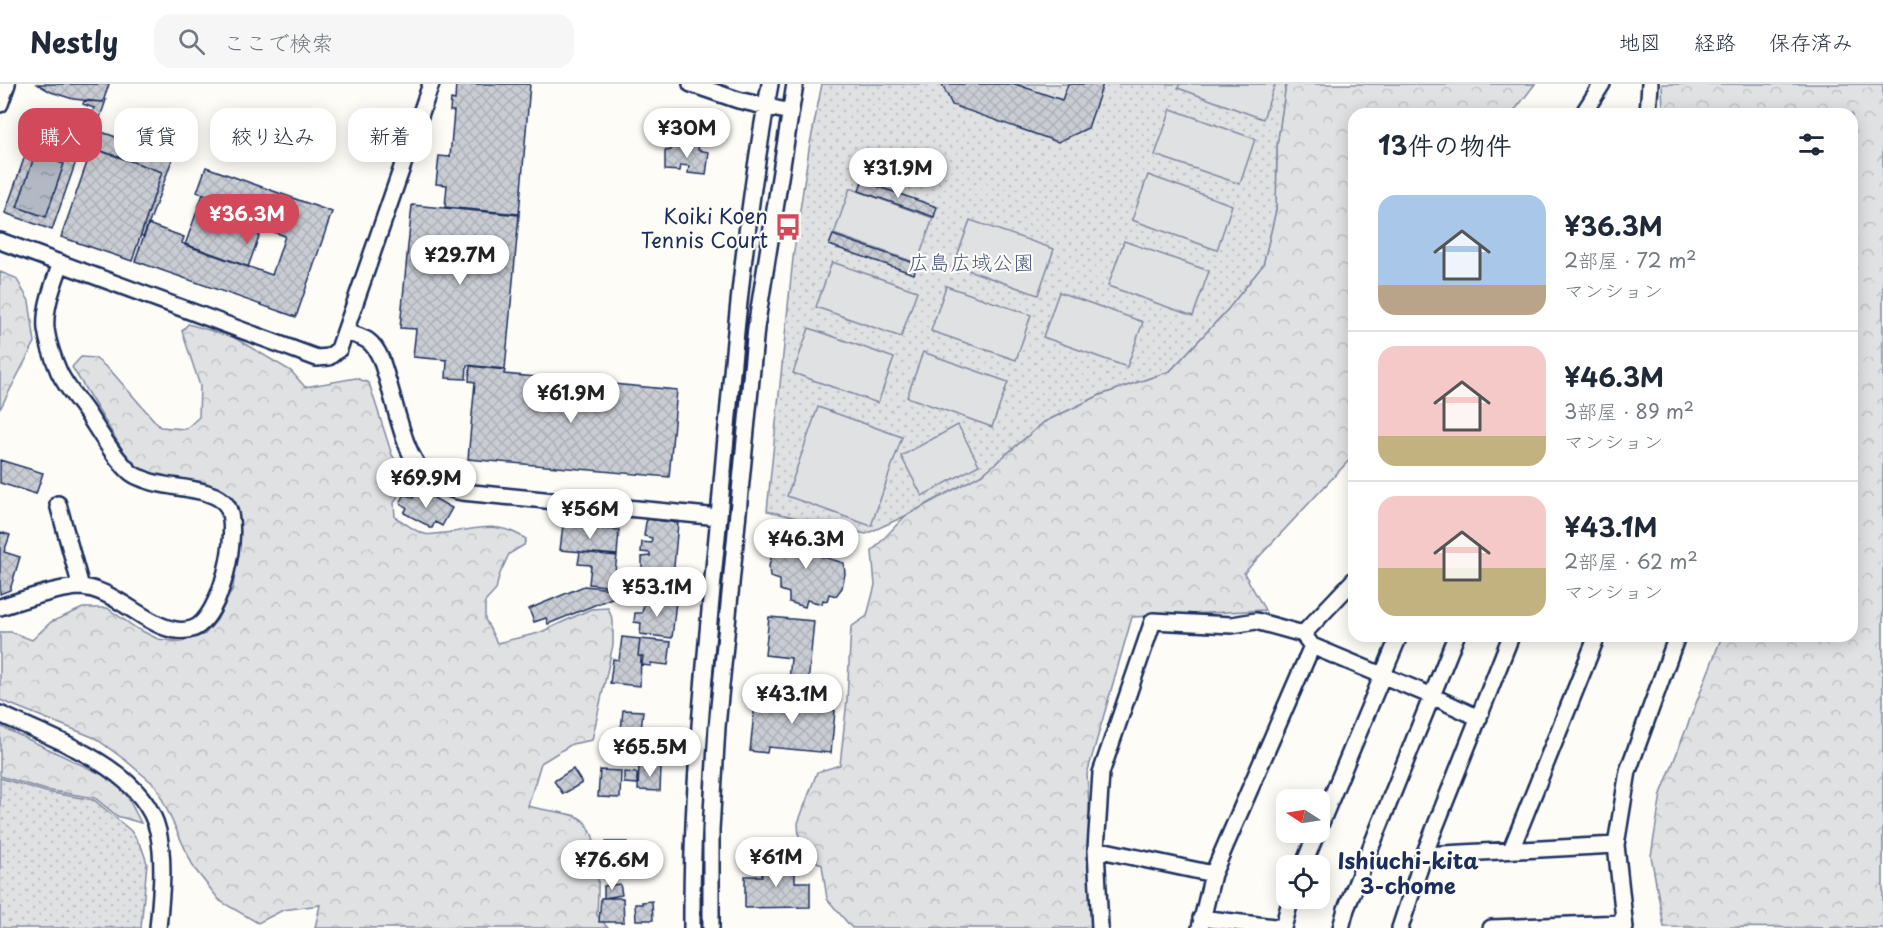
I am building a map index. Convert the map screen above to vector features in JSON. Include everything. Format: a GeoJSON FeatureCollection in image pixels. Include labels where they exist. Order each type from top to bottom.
{"type":"FeatureCollection","features":[{"type":"Feature","properties":{"kind":"street"},"geometry":{"type":"LineString","coordinates":[[0,104],[7,84]]}},
{"type":"Feature","properties":{"kind":"street"},"geometry":{"type":"LineString","coordinates":[[0,241],[317,358],[329,357],[339,350],[431,84]]}},
{"type":"Feature","properties":{"kind":"street"},"geometry":{"type":"LineString","coordinates":[[691,84],[738,100],[790,112]]}},
{"type":"Feature","properties":{"kind":"street"},"geometry":{"type":"LineString","coordinates":[[692,928],[697,745],[718,517],[746,230],[770,84]]}},
{"type":"Feature","properties":{"kind":"street"},"geometry":{"type":"LineString","coordinates":[[711,928],[713,778],[756,328],[795,84]]}},
{"type":"Feature","properties":{"kind":"street"},"geometry":{"type":"LineString","coordinates":[[1587,108],[1602,84]]}},
{"type":"Feature","properties":{"kind":"street"},"geometry":{"type":"LineString","coordinates":[[1648,108],[1650,84]]}},
{"type":"Feature","properties":{"kind":"street"},"geometry":{"type":"LineString","coordinates":[[0,607],[35,596],[81,587],[123,602],[153,623],[173,629],[192,629],[209,617],[219,597],[232,540],[232,520],[226,504],[209,494],[149,482],[131,473],[117,457],[60,375],[51,352],[46,327],[49,301],[61,262]]}},
{"type":"Feature","properties":{"kind":"street"},"geometry":{"type":"LineString","coordinates":[[345,332],[366,338],[375,346],[381,359],[407,448],[419,467],[440,485],[462,492],[718,517]]}},
{"type":"Feature","properties":{"kind":"street"},"geometry":{"type":"LineString","coordinates":[[58,504],[81,587]]}},
{"type":"Feature","properties":{"kind":"street"},"geometry":{"type":"LineString","coordinates":[[1288,909],[1282,928],[1201,923],[1212,874],[1308,640],[1348,588]]}},
{"type":"Feature","properties":{"kind":"street"},"geometry":{"type":"LineString","coordinates":[[1100,928],[1096,849],[1101,773],[1152,621],[1232,625],[1256,621],[1308,640],[1479,718]]}},
{"type":"Feature","properties":{"kind":"street"},"geometry":{"type":"LineString","coordinates":[[1330,802],[1398,642]]}},
{"type":"Feature","properties":{"kind":"street"},"geometry":{"type":"LineString","coordinates":[[1341,928],[1346,909],[1454,642]]}},
{"type":"Feature","properties":{"kind":"street"},"geometry":{"type":"LineString","coordinates":[[1400,928],[1424,855],[1509,642]]}},
{"type":"Feature","properties":{"kind":"street"},"geometry":{"type":"LineString","coordinates":[[1511,850],[1595,642]]}},
{"type":"Feature","properties":{"kind":"street"},"geometry":{"type":"LineString","coordinates":[[1491,928],[1624,926],[1616,845],[1628,771],[1675,642]]}},
{"type":"Feature","properties":{"kind":"street"},"geometry":{"type":"LineString","coordinates":[[0,714],[94,759],[122,778],[147,805],[158,830],[163,870],[158,928]]}},
{"type":"Feature","properties":{"kind":"street"},"geometry":{"type":"LineString","coordinates":[[1424,855],[1616,845]]}},
{"type":"Feature","properties":{"kind":"street"},"geometry":{"type":"LineString","coordinates":[[1096,849],[1212,874]]}},
{"type":"Feature","properties":{"kind":"green space","name":"広島広域公園"},"geometry":{"type":"Polygon","coordinates":[[[822,84],[1286,84],[1277,146],[1276,210],[1263,265],[1228,309],[1170,371],[1100,395],[1044,422],[984,473],[905,516],[866,534],[767,511],[793,258],[809,149],[822,84]]]}},
{"type":"Feature","properties":{"kind":"green space"},"geometry":{"type":"Polygon","coordinates":[[[1180,84],[1275,84],[1263,119],[1178,88],[1180,84]]]}},
{"type":"Feature","properties":{"kind":"green space"},"geometry":{"type":"Polygon","coordinates":[[[1286,84],[1535,84],[1517,108],[1348,108],[1348,461],[1244,573],[1265,610],[1132,617],[1087,774],[1097,928],[852,928],[827,899],[822,865],[800,851],[798,823],[817,772],[840,765],[847,700],[851,627],[867,616],[875,585],[872,551],[905,516],[984,473],[1044,422],[1100,395],[1170,371],[1228,309],[1263,265],[1276,210],[1277,145],[1286,84]]]}},
{"type":"Feature","properties":{"kind":"green space"},"geometry":{"type":"Polygon","coordinates":[[[1662,84],[1883,84],[1883,928],[1664,927],[1651,856],[1661,794],[1720,642],[1858,642],[1858,108],[1663,108],[1662,84]]]}},
{"type":"Feature","properties":{"kind":"green space"},"geometry":{"type":"Polygon","coordinates":[[[1171,109],[1255,139],[1240,184],[1155,155],[1171,109]]]}},
{"type":"Feature","properties":{"kind":"green space"},"geometry":{"type":"Polygon","coordinates":[[[1148,175],[1232,205],[1217,250],[1132,220],[1148,175]]]}},
{"type":"Feature","properties":{"kind":"green space"},"geometry":{"type":"Polygon","coordinates":[[[850,188],[933,218],[917,263],[834,234],[850,188]]]}},
{"type":"Feature","properties":{"kind":"green space"},"geometry":{"type":"Polygon","coordinates":[[[970,220],[1054,249],[1038,295],[954,265],[970,220]]]}},
{"type":"Feature","properties":{"kind":"green space"},"geometry":{"type":"Polygon","coordinates":[[[1124,241],[1209,271],[1193,316],[1108,286],[1124,241]]]}},
{"type":"Feature","properties":{"kind":"green space"},"geometry":{"type":"Polygon","coordinates":[[[832,262],[917,291],[901,337],[816,307],[832,262]]]}},
{"type":"Feature","properties":{"kind":"green space"},"geometry":{"type":"Polygon","coordinates":[[[0,272],[16,278],[29,301],[35,342],[0,409],[0,272]]]}},
{"type":"Feature","properties":{"kind":"green space"},"geometry":{"type":"Polygon","coordinates":[[[946,286],[1031,315],[1016,360],[931,331],[946,286]]]}},
{"type":"Feature","properties":{"kind":"green space"},"geometry":{"type":"Polygon","coordinates":[[[1059,292],[1143,322],[1127,367],[1043,337],[1059,292]]]}},
{"type":"Feature","properties":{"kind":"green space"},"geometry":{"type":"Polygon","coordinates":[[[188,324],[233,337],[291,371],[305,387],[356,378],[369,383],[392,455],[407,479],[394,503],[395,517],[410,527],[429,535],[486,527],[505,529],[526,539],[524,545],[509,554],[499,576],[496,590],[485,602],[485,619],[497,643],[539,633],[591,609],[608,608],[613,621],[613,645],[592,740],[572,744],[541,763],[528,806],[573,815],[586,824],[592,835],[598,862],[597,915],[608,928],[315,928],[320,905],[283,910],[258,923],[220,901],[194,868],[156,786],[95,738],[0,700],[0,632],[11,632],[32,640],[51,622],[83,608],[107,608],[136,628],[158,639],[181,642],[205,634],[217,620],[233,588],[240,526],[233,506],[206,485],[146,473],[133,464],[72,367],[81,357],[95,358],[112,372],[160,427],[186,429],[199,417],[200,386],[182,331],[188,324]]]}},
{"type":"Feature","properties":{"kind":"green space"},"geometry":{"type":"Polygon","coordinates":[[[809,328],[894,358],[878,403],[793,373],[809,328]]]}},
{"type":"Feature","properties":{"kind":"green space"},"geometry":{"type":"Polygon","coordinates":[[[923,352],[1008,382],[992,427],[907,397],[923,352]]]}},
{"type":"Feature","properties":{"kind":"green space"},"geometry":{"type":"Polygon","coordinates":[[[818,407],[902,437],[871,526],[787,496],[818,407]]]}},
{"type":"Feature","properties":{"kind":"green space"},"geometry":{"type":"Polygon","coordinates":[[[958,425],[979,465],[922,496],[901,456],[958,425]]]}},
{"type":"Feature","properties":{"kind":"green space"},"geometry":{"type":"Polygon","coordinates":[[[0,726],[103,775],[125,792],[141,823],[117,816],[95,798],[46,790],[0,776],[0,726]]]}},
{"type":"Feature","properties":{"kind":"green space"},"geometry":{"type":"Polygon","coordinates":[[[0,778],[46,792],[94,800],[131,831],[142,848],[147,863],[141,928],[0,928],[0,778]]]}},
{"type":"Feature","properties":{"kind":"water"},"geometry":{"type":"Polygon","coordinates":[[[32,162],[64,164],[46,217],[17,207],[32,162]]]}},
{"type":"Feature","properties":{"kind":"building"},"geometry":{"type":"Polygon","coordinates":[[[37,84],[109,84],[103,102],[73,99],[51,92],[37,84]]]}},
{"type":"Feature","properties":{"kind":"building"},"geometry":{"type":"Polygon","coordinates":[[[456,84],[530,84],[519,214],[445,207],[447,185],[436,184],[439,156],[450,157],[454,111],[450,111],[451,99],[455,100],[456,84]]]}},
{"type":"Feature","properties":{"kind":"building"},"geometry":{"type":"Polygon","coordinates":[[[942,84],[1015,84],[1062,100],[1068,84],[1103,84],[1088,128],[1058,142],[952,105],[942,84]]]}},
{"type":"Feature","properties":{"kind":"building"},"geometry":{"type":"Polygon","coordinates":[[[104,99],[106,100],[102,112],[102,108],[83,104],[84,101],[103,102],[104,99]]]}},
{"type":"Feature","properties":{"kind":"building"},"geometry":{"type":"Polygon","coordinates":[[[102,132],[114,136],[114,155],[102,151],[102,132]]]}},
{"type":"Feature","properties":{"kind":"building"},"geometry":{"type":"Polygon","coordinates":[[[692,141],[699,142],[698,150],[709,152],[706,175],[688,173],[689,166],[681,165],[680,171],[665,170],[665,151],[671,150],[672,145],[691,147],[692,141]]]}},
{"type":"Feature","properties":{"kind":"building"},"geometry":{"type":"Polygon","coordinates":[[[102,151],[114,156],[114,162],[133,162],[162,172],[132,261],[61,237],[87,162],[102,162],[102,151]]]}},
{"type":"Feature","properties":{"kind":"building"},"geometry":{"type":"Polygon","coordinates":[[[23,162],[32,162],[17,207],[46,217],[64,164],[58,162],[76,162],[52,230],[5,213],[23,162]]]}},
{"type":"Feature","properties":{"kind":"building"},"geometry":{"type":"Polygon","coordinates":[[[133,162],[171,162],[144,237],[141,235],[162,172],[133,162]]]}},
{"type":"Feature","properties":{"kind":"building"},"geometry":{"type":"Polygon","coordinates":[[[206,167],[332,212],[296,317],[135,261],[148,224],[184,237],[182,243],[272,275],[285,236],[227,216],[231,204],[197,192],[206,167]]]}},
{"type":"Feature","properties":{"kind":"building"},"geometry":{"type":"Polygon","coordinates":[[[862,181],[937,207],[934,217],[859,191],[862,181]]]}},
{"type":"Feature","properties":{"kind":"building"},"geometry":{"type":"Polygon","coordinates":[[[203,194],[231,204],[227,216],[262,228],[248,267],[185,245],[203,194]]]}},
{"type":"Feature","properties":{"kind":"building"},"geometry":{"type":"Polygon","coordinates":[[[412,205],[519,215],[505,369],[467,365],[466,379],[446,378],[447,360],[413,357],[416,329],[400,328],[412,205]]]}},
{"type":"Feature","properties":{"kind":"building"},"geometry":{"type":"Polygon","coordinates":[[[833,235],[917,264],[914,274],[829,245],[833,235]]]}},
{"type":"Feature","properties":{"kind":"building"},"geometry":{"type":"Polygon","coordinates":[[[470,366],[505,370],[504,374],[677,390],[669,477],[468,459],[475,382],[469,381],[470,366]]]}},
{"type":"Feature","properties":{"kind":"building"},"geometry":{"type":"Polygon","coordinates":[[[0,460],[43,473],[36,494],[0,483],[0,460]]]}},
{"type":"Feature","properties":{"kind":"building"},"geometry":{"type":"Polygon","coordinates":[[[418,489],[452,508],[442,526],[435,522],[432,528],[429,528],[404,513],[407,508],[400,503],[405,494],[413,498],[418,489]]]}},
{"type":"Feature","properties":{"kind":"building"},"geometry":{"type":"Polygon","coordinates":[[[648,519],[678,523],[673,577],[642,573],[642,557],[650,556],[650,553],[641,552],[642,542],[651,543],[652,538],[644,536],[648,519]]]}},
{"type":"Feature","properties":{"kind":"building"},"geometry":{"type":"Polygon","coordinates":[[[583,523],[596,524],[596,528],[619,530],[617,555],[560,550],[563,525],[582,527],[583,523]]]}},
{"type":"Feature","properties":{"kind":"building"},"geometry":{"type":"Polygon","coordinates":[[[797,526],[819,532],[813,554],[844,563],[845,574],[842,588],[836,596],[829,594],[827,601],[823,600],[822,604],[807,600],[805,607],[789,602],[789,593],[780,590],[780,580],[770,577],[769,566],[772,554],[779,545],[788,547],[797,526]]]}},
{"type":"Feature","properties":{"kind":"building"},"geometry":{"type":"Polygon","coordinates":[[[0,532],[10,535],[4,552],[20,557],[10,590],[0,594],[0,532]]]}},
{"type":"Feature","properties":{"kind":"building"},"geometry":{"type":"Polygon","coordinates":[[[580,552],[617,556],[613,587],[589,584],[591,565],[578,564],[580,552]]]}},
{"type":"Feature","properties":{"kind":"building"},"geometry":{"type":"Polygon","coordinates":[[[584,586],[613,589],[612,598],[548,624],[546,618],[534,622],[529,609],[584,586]]]}},
{"type":"Feature","properties":{"kind":"building"},"geometry":{"type":"Polygon","coordinates":[[[645,598],[676,601],[672,638],[640,634],[641,623],[634,622],[635,613],[642,613],[645,598]]]}},
{"type":"Feature","properties":{"kind":"building"},"geometry":{"type":"Polygon","coordinates":[[[769,617],[814,621],[808,684],[789,682],[791,658],[765,655],[769,617]]]}},
{"type":"Feature","properties":{"kind":"building"},"geometry":{"type":"Polygon","coordinates":[[[622,637],[640,639],[638,656],[641,656],[640,686],[610,683],[613,659],[619,660],[622,637]]]}},
{"type":"Feature","properties":{"kind":"building"},"geometry":{"type":"Polygon","coordinates":[[[640,639],[671,642],[668,665],[651,663],[651,666],[642,665],[643,656],[638,656],[640,639]]]}},
{"type":"Feature","properties":{"kind":"building"},"geometry":{"type":"Polygon","coordinates":[[[756,694],[818,700],[835,711],[831,753],[768,747],[767,753],[750,751],[756,694]]]}},
{"type":"Feature","properties":{"kind":"building"},"geometry":{"type":"Polygon","coordinates":[[[623,710],[643,711],[640,741],[620,740],[623,710]]]}},
{"type":"Feature","properties":{"kind":"building"},"geometry":{"type":"Polygon","coordinates":[[[639,766],[661,767],[660,791],[638,790],[639,766]]]}},
{"type":"Feature","properties":{"kind":"building"},"geometry":{"type":"Polygon","coordinates":[[[573,769],[582,783],[563,794],[554,781],[573,769]]]}},
{"type":"Feature","properties":{"kind":"building"},"geometry":{"type":"Polygon","coordinates":[[[600,770],[621,771],[620,798],[598,797],[600,770]]]}},
{"type":"Feature","properties":{"kind":"building"},"geometry":{"type":"Polygon","coordinates":[[[624,772],[637,773],[637,784],[624,783],[624,772]]]}},
{"type":"Feature","properties":{"kind":"building"},"geometry":{"type":"Polygon","coordinates":[[[606,842],[627,842],[626,870],[605,872],[606,842]]]}},
{"type":"Feature","properties":{"kind":"building"},"geometry":{"type":"Polygon","coordinates":[[[761,860],[790,860],[790,871],[795,871],[795,882],[810,882],[810,907],[745,908],[745,876],[762,876],[761,860]]]}},
{"type":"Feature","properties":{"kind":"building"},"geometry":{"type":"Polygon","coordinates":[[[620,884],[622,895],[604,898],[604,886],[620,884]]]}},
{"type":"Feature","properties":{"kind":"building"},"geometry":{"type":"Polygon","coordinates":[[[601,898],[623,898],[624,922],[599,922],[601,898]]]}},
{"type":"Feature","properties":{"kind":"building"},"geometry":{"type":"Polygon","coordinates":[[[652,901],[653,920],[636,920],[635,904],[652,901]]]}},
{"type":"Feature","properties":{"kind":"place","name":"Koiki Koen Tennis Court"},"geometry":{"type":"Point","coordinates":[788,227]}},
{"type":"Feature","properties":{"kind":"district","name":"Ishiuchi-kita 3-chome"},"geometry":{"type":"Point","coordinates":[1408,872]}}]}
